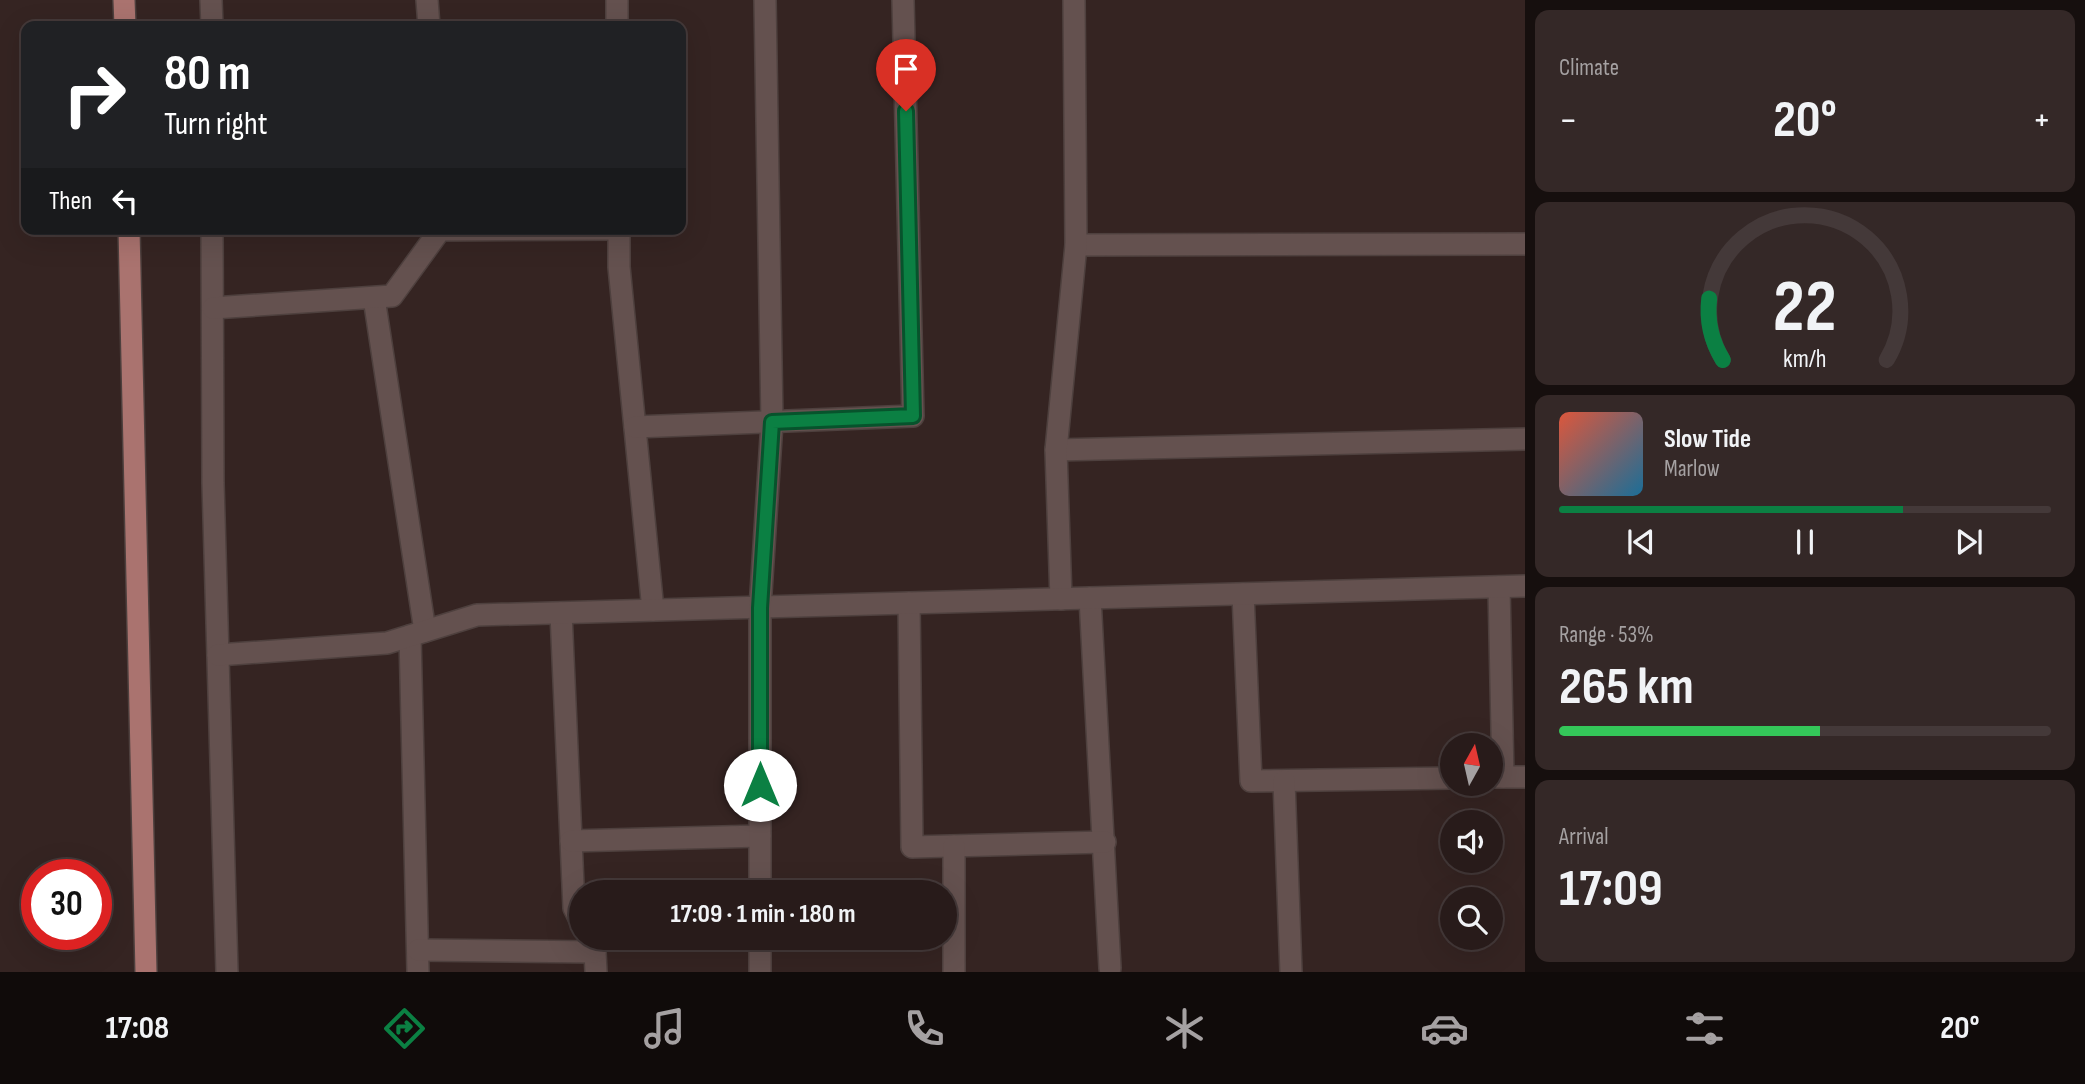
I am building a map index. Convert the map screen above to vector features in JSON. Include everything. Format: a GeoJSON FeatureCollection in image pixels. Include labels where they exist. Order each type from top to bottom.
{"type":"FeatureCollection","features":[{"type":"Feature","properties":{"kind":"main road"},"geometry":{"type":"LineString","coordinates":[[124,0],[125,21]]}},
{"type":"Feature","properties":{"kind":"main road"},"geometry":{"type":"LineString","coordinates":[[129,235],[146,972]]}},
{"type":"Feature","properties":{"kind":"street"},"geometry":{"type":"LineString","coordinates":[[211,0],[212,21]]}},
{"type":"Feature","properties":{"kind":"street"},"geometry":{"type":"LineString","coordinates":[[427,0],[429,21]]}},
{"type":"Feature","properties":{"kind":"street"},"geometry":{"type":"LineString","coordinates":[[617,0],[617,21]]}},
{"type":"Feature","properties":{"kind":"street"},"geometry":{"type":"LineString","coordinates":[[760,880],[760,608],[772,422],[765,0]]}},
{"type":"Feature","properties":{"kind":"street"},"geometry":{"type":"LineString","coordinates":[[635,427],[913,416],[903,0]]}},
{"type":"Feature","properties":{"kind":"street"},"geometry":{"type":"LineString","coordinates":[[1061,599],[1056,450],[1076,245],[1074,0]]}},
{"type":"Feature","properties":{"kind":"street"},"geometry":{"type":"LineString","coordinates":[[212,235],[213,483],[227,972]]}},
{"type":"Feature","properties":{"kind":"street"},"geometry":{"type":"LineString","coordinates":[[213,308],[392,296],[436,235]]}},
{"type":"Feature","properties":{"kind":"street"},"geometry":{"type":"LineString","coordinates":[[619,235],[619,267],[653,610]]}},
{"type":"Feature","properties":{"kind":"street"},"geometry":{"type":"LineString","coordinates":[[1076,245],[1525,244]]}},
{"type":"Feature","properties":{"kind":"street"},"geometry":{"type":"LineString","coordinates":[[374,298],[418,633],[418,972]]}},
{"type":"Feature","properties":{"kind":"street"},"geometry":{"type":"LineString","coordinates":[[1056,450],[1525,439]]}},
{"type":"Feature","properties":{"kind":"street"},"geometry":{"type":"LineString","coordinates":[[218,655],[387,643],[477,615],[1525,586]]}},
{"type":"Feature","properties":{"kind":"street"},"geometry":{"type":"LineString","coordinates":[[1497,733],[1499,587]]}},
{"type":"Feature","properties":{"kind":"street"},"geometry":{"type":"LineString","coordinates":[[1243,594],[1251,781],[1440,778]]}},
{"type":"Feature","properties":{"kind":"street"},"geometry":{"type":"LineString","coordinates":[[1090,598],[1110,968]]}},
{"type":"Feature","properties":{"kind":"street"},"geometry":{"type":"LineString","coordinates":[[909,603],[912,847],[1105,842]]}},
{"type":"Feature","properties":{"kind":"street"},"geometry":{"type":"LineString","coordinates":[[561,613],[573,880]]}},
{"type":"Feature","properties":{"kind":"street"},"geometry":{"type":"LineString","coordinates":[[1503,777],[1525,777]]}},
{"type":"Feature","properties":{"kind":"street"},"geometry":{"type":"LineString","coordinates":[[1284,781],[1291,972]]}},
{"type":"Feature","properties":{"kind":"street"},"geometry":{"type":"LineString","coordinates":[[571,841],[760,836]]}},
{"type":"Feature","properties":{"kind":"street"},"geometry":{"type":"LineString","coordinates":[[954,846],[954,972]]}},
{"type":"Feature","properties":{"kind":"street"},"geometry":{"type":"LineString","coordinates":[[418,950],[593,954]]}},
{"type":"Feature","properties":{"kind":"street"},"geometry":{"type":"LineString","coordinates":[[760,950],[760,972]]}},
{"type":"Feature","properties":{"kind":"route"},"geometry":{"type":"LineString","coordinates":[[760,785],[760,608],[772,422],[913,416],[906,111]]}}]}
